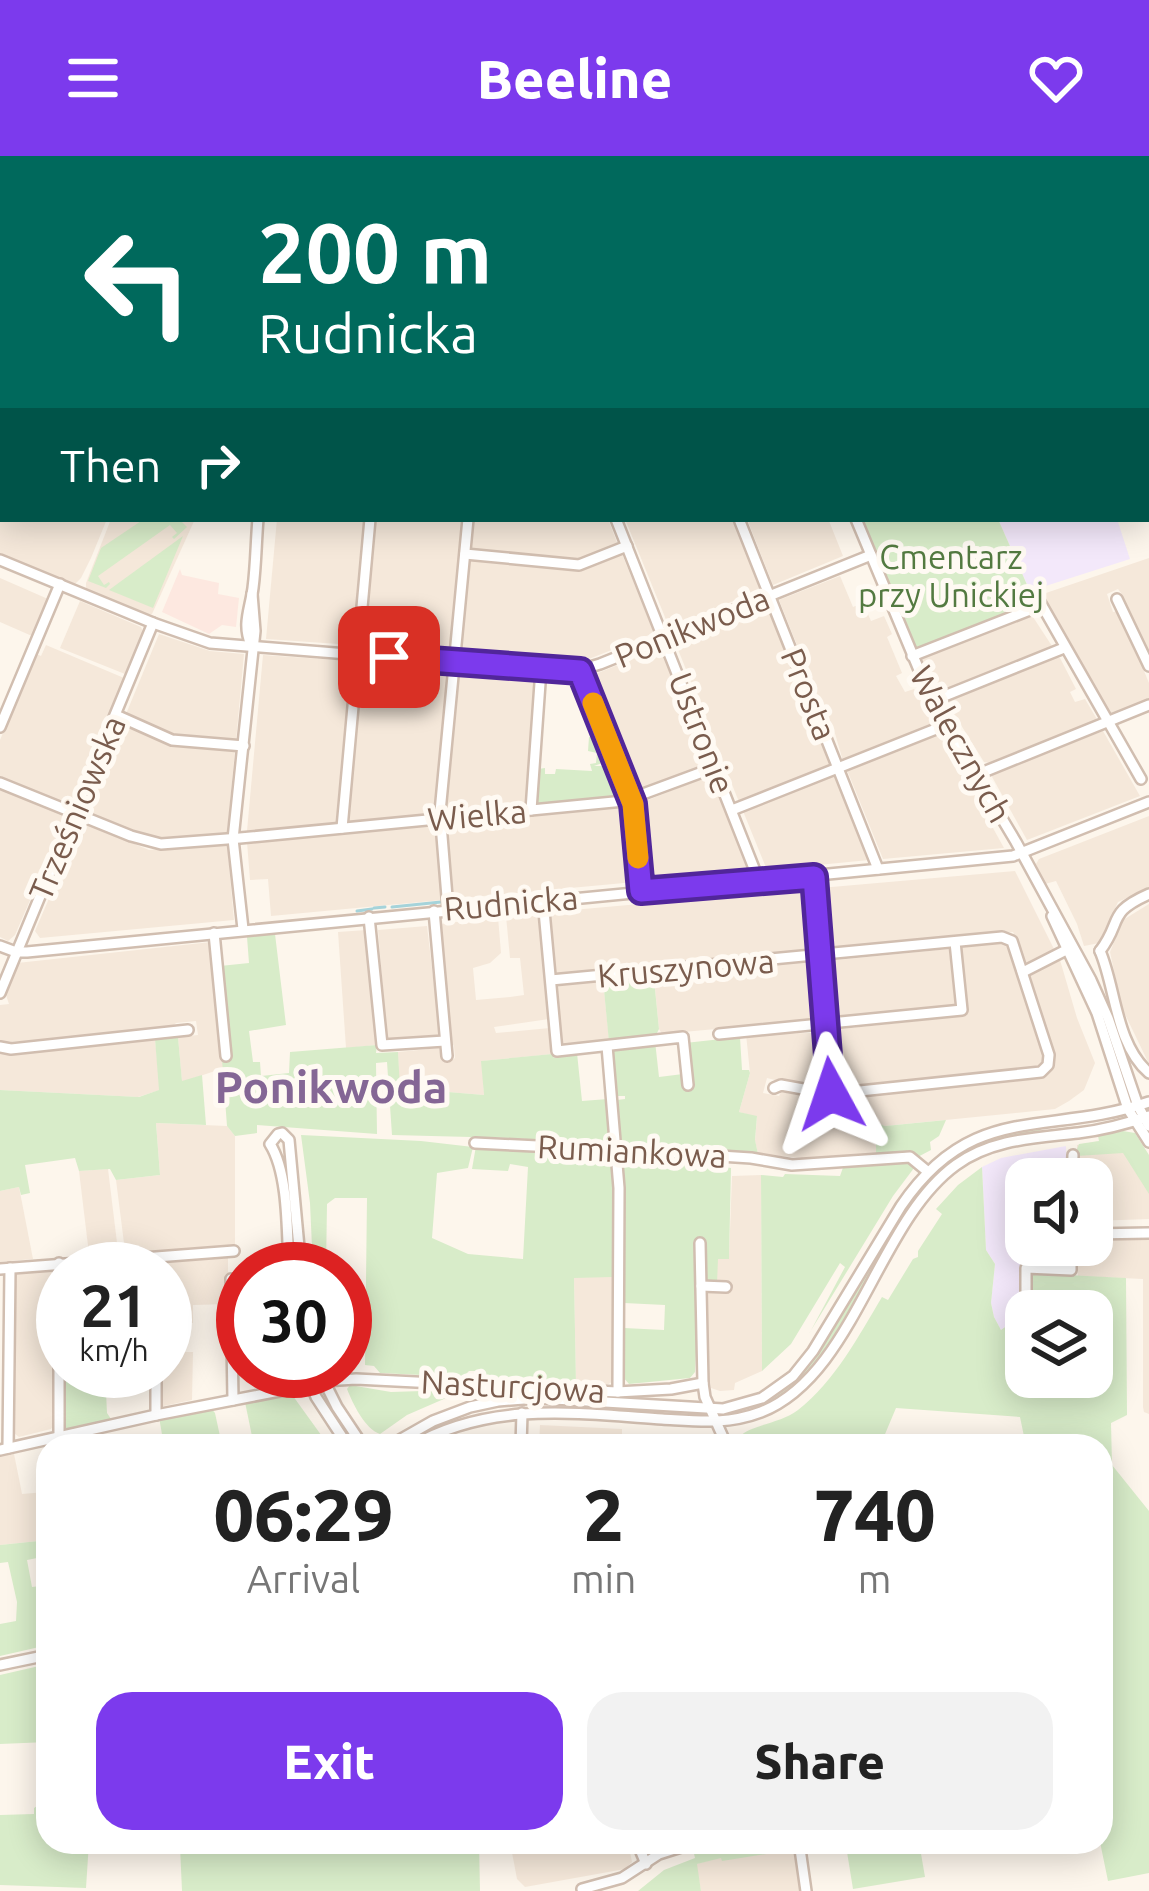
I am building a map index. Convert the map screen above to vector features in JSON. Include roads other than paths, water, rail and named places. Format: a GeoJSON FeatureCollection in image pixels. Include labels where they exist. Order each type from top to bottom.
{"type":"FeatureCollection","features":[{"type":"Feature","properties":{"kind":"street"},"geometry":{"type":"LineString","coordinates":[[243,929],[233,839],[251,646],[245,632],[258,522]]}},
{"type":"Feature","properties":{"kind":"street"},"geometry":{"type":"LineString","coordinates":[[342,828],[370,522]]}},
{"type":"Feature","properties":{"kind":"street"},"geometry":{"type":"LineString","coordinates":[[448,909],[440,818],[468,522]]}},
{"type":"Feature","properties":{"kind":"street","name":"Ustronie"},"geometry":{"type":"LineString","coordinates":[[617,522],[759,881]]}},
{"type":"Feature","properties":{"kind":"street","name":"Prosta"},"geometry":{"type":"LineString","coordinates":[[740,522],[878,869]]}},
{"type":"Feature","properties":{"kind":"street","name":"Walecznych"},"geometry":{"type":"LineString","coordinates":[[857,522],[932,701],[1022,854],[1072,951],[1149,1142]]}},
{"type":"Feature","properties":{"kind":"street"},"geometry":{"type":"LineString","coordinates":[[846,564],[862,534]]}},
{"type":"Feature","properties":{"kind":"street"},"geometry":{"type":"LineString","coordinates":[[465,554],[579,565],[627,546]]}},
{"type":"Feature","properties":{"kind":"street","name":"Ponikwoda"},"geometry":{"type":"LineString","coordinates":[[0,560],[200,641],[580,671],[871,555]]}},
{"type":"Feature","properties":{"kind":"street"},"geometry":{"type":"LineString","coordinates":[[0,727],[60,584]]}},
{"type":"Feature","properties":{"kind":"street"},"geometry":{"type":"LineString","coordinates":[[1117,599],[1149,666]]}},
{"type":"Feature","properties":{"kind":"street"},"geometry":{"type":"LineString","coordinates":[[912,656],[1038,601],[1142,779]]}},
{"type":"Feature","properties":{"kind":"street","name":"Trześniowska"},"geometry":{"type":"LineString","coordinates":[[0,993],[153,623]]}},
{"type":"Feature","properties":{"kind":"street"},"geometry":{"type":"LineString","coordinates":[[932,701],[1064,648]]}},
{"type":"Feature","properties":{"kind":"street"},"geometry":{"type":"LineString","coordinates":[[531,810],[541,669]]}},
{"type":"Feature","properties":{"kind":"street"},"geometry":{"type":"LineString","coordinates":[[580,671],[632,799],[641,891]]}},
{"type":"Feature","properties":{"kind":"street"},"geometry":{"type":"LineString","coordinates":[[976,775],[1149,705]]}},
{"type":"Feature","properties":{"kind":"street"},"geometry":{"type":"LineString","coordinates":[[116,715],[172,740],[244,746]]}},
{"type":"Feature","properties":{"kind":"street"},"geometry":{"type":"LineString","coordinates":[[732,810],[946,725]]}},
{"type":"Feature","properties":{"kind":"street","name":"Wielka"},"geometry":{"type":"LineString","coordinates":[[0,782],[151,843],[632,799],[716,767]]}},
{"type":"Feature","properties":{"kind":"street","name":"Rudnicka"},"geometry":{"type":"LineString","coordinates":[[0,946],[16,952],[1022,854],[1149,802]]}},
{"type":"Feature","properties":{"kind":"street"},"geometry":{"type":"LineString","coordinates":[[814,877],[831,1094]]}},
{"type":"Feature","properties":{"kind":"street"},"geometry":{"type":"LineString","coordinates":[[774,1088],[781,1085],[831,1094],[1030,1075],[1045,1069],[1049,1055],[1023,972],[1072,951],[1100,951],[1121,909],[1149,894]]}},
{"type":"Feature","properties":{"kind":"street"},"geometry":{"type":"LineString","coordinates":[[543,900],[557,1051],[683,1037],[688,1084]]}},
{"type":"Feature","properties":{"kind":"street"},"geometry":{"type":"LineString","coordinates":[[434,911],[447,1056]]}},
{"type":"Feature","properties":{"kind":"street"},"geometry":{"type":"LineString","coordinates":[[369,917],[382,1045],[445,1041]]}},
{"type":"Feature","properties":{"kind":"street"},"geometry":{"type":"LineString","coordinates":[[214,933],[226,1056]]}},
{"type":"Feature","properties":{"kind":"street","name":"Kruszynowa"},"geometry":{"type":"LineString","coordinates":[[550,980],[1010,938],[1023,972]]}},
{"type":"Feature","properties":{"kind":"street"},"geometry":{"type":"LineString","coordinates":[[718,1034],[962,1010],[955,942]]}},
{"type":"Feature","properties":{"kind":"street"},"geometry":{"type":"LineString","coordinates":[[1100,951],[1117,1015],[1140,1064],[1149,1072]]}},
{"type":"Feature","properties":{"kind":"street"},"geometry":{"type":"LineString","coordinates":[[0,1047],[188,1030]]}},
{"type":"Feature","properties":{"kind":"street"},"geometry":{"type":"LineString","coordinates":[[607,1046],[618,1149],[617,1391]]}},
{"type":"Feature","properties":{"kind":"street"},"geometry":{"type":"LineString","coordinates":[[409,1434],[433,1420],[498,1401],[537,1398],[723,1409],[770,1394],[794,1376],[901,1206],[927,1171],[954,1149],[987,1133],[1138,1106]]}},
{"type":"Feature","properties":{"kind":"street"},"geometry":{"type":"LineString","coordinates":[[438,1434],[460,1424],[523,1413],[718,1422],[766,1410],[806,1382],[830,1351],[923,1198],[960,1162],[1004,1143],[1144,1120]]}},
{"type":"Feature","properties":{"kind":"street"},"geometry":{"type":"LineString","coordinates":[[286,1242],[280,1175],[270,1144],[282,1133],[289,1140],[298,1242]]}},
{"type":"Feature","properties":{"kind":"street","name":"Rumiankowa"},"geometry":{"type":"LineString","coordinates":[[475,1143],[751,1158],[792,1165],[910,1157],[927,1171]]}},
{"type":"Feature","properties":{"kind":"street"},"geometry":{"type":"LineString","coordinates":[[1113,1234],[1149,1233]]}},
{"type":"Feature","properties":{"kind":"street"},"geometry":{"type":"LineString","coordinates":[[700,1243],[703,1383],[723,1434]]}},
{"type":"Feature","properties":{"kind":"street"},"geometry":{"type":"LineString","coordinates":[[36,1266],[5,1269],[4,1449],[36,1441]]}},
{"type":"Feature","properties":{"kind":"street"},"geometry":{"type":"LineString","coordinates":[[1026,1290],[1026,1268],[1071,1270],[1071,1266]]}},
{"type":"Feature","properties":{"kind":"street"},"geometry":{"type":"LineString","coordinates":[[700,1286],[726,1287]]}},
{"type":"Feature","properties":{"kind":"street","name":"Nasturcjowa"},"geometry":{"type":"LineString","coordinates":[[372,1380],[617,1391],[703,1383]]}},
{"type":"Feature","properties":{"kind":"street"},"geometry":{"type":"LineString","coordinates":[[59,1398],[59,1434]]}},
{"type":"Feature","properties":{"kind":"street"},"geometry":{"type":"LineString","coordinates":[[157,1398],[157,1415]]}},
{"type":"Feature","properties":{"kind":"street"},"geometry":{"type":"LineString","coordinates":[[68,1434],[243,1398]]}},
{"type":"Feature","properties":{"kind":"street"},"geometry":{"type":"LineString","coordinates":[[318,1398],[341,1434]]}},
{"type":"Feature","properties":{"kind":"street"},"geometry":{"type":"LineString","coordinates":[[334,1398],[356,1434]]}},
{"type":"Feature","properties":{"kind":"street"},"geometry":{"type":"LineString","coordinates":[[522,1434],[523,1413]]}},
{"type":"Feature","properties":{"kind":"street"},"geometry":{"type":"LineString","coordinates":[[0,1665],[36,1658]]}},
{"type":"Feature","properties":{"kind":"street"},"geometry":{"type":"LineString","coordinates":[[642,1854],[646,1864]]}},
{"type":"Feature","properties":{"kind":"street"},"geometry":{"type":"LineString","coordinates":[[582,1889],[622,1878],[662,1854]]}},
{"type":"Feature","properties":{"kind":"street"},"geometry":{"type":"LineString","coordinates":[[801,1854],[806,1891]]}},
{"type":"Feature","properties":{"kind":"waterway"},"geometry":{"type":"LineString","coordinates":[[392,907],[441,902]]}},
{"type":"Feature","properties":{"kind":"waterway"},"geometry":{"type":"LineString","coordinates":[[374,908],[385,907]]}},
{"type":"Feature","properties":{"kind":"waterway"},"geometry":{"type":"LineString","coordinates":[[357,911],[372,909]]}},
{"type":"Feature","properties":{"kind":"district","name":"Ponikwoda"},"geometry":{"type":"Point","coordinates":[331,1087]}},
{"type":"Feature","properties":{"kind":"park label","name":"Cmentarz przy Unickiej"},"geometry":{"type":"Point","coordinates":[951,576]}}]}
